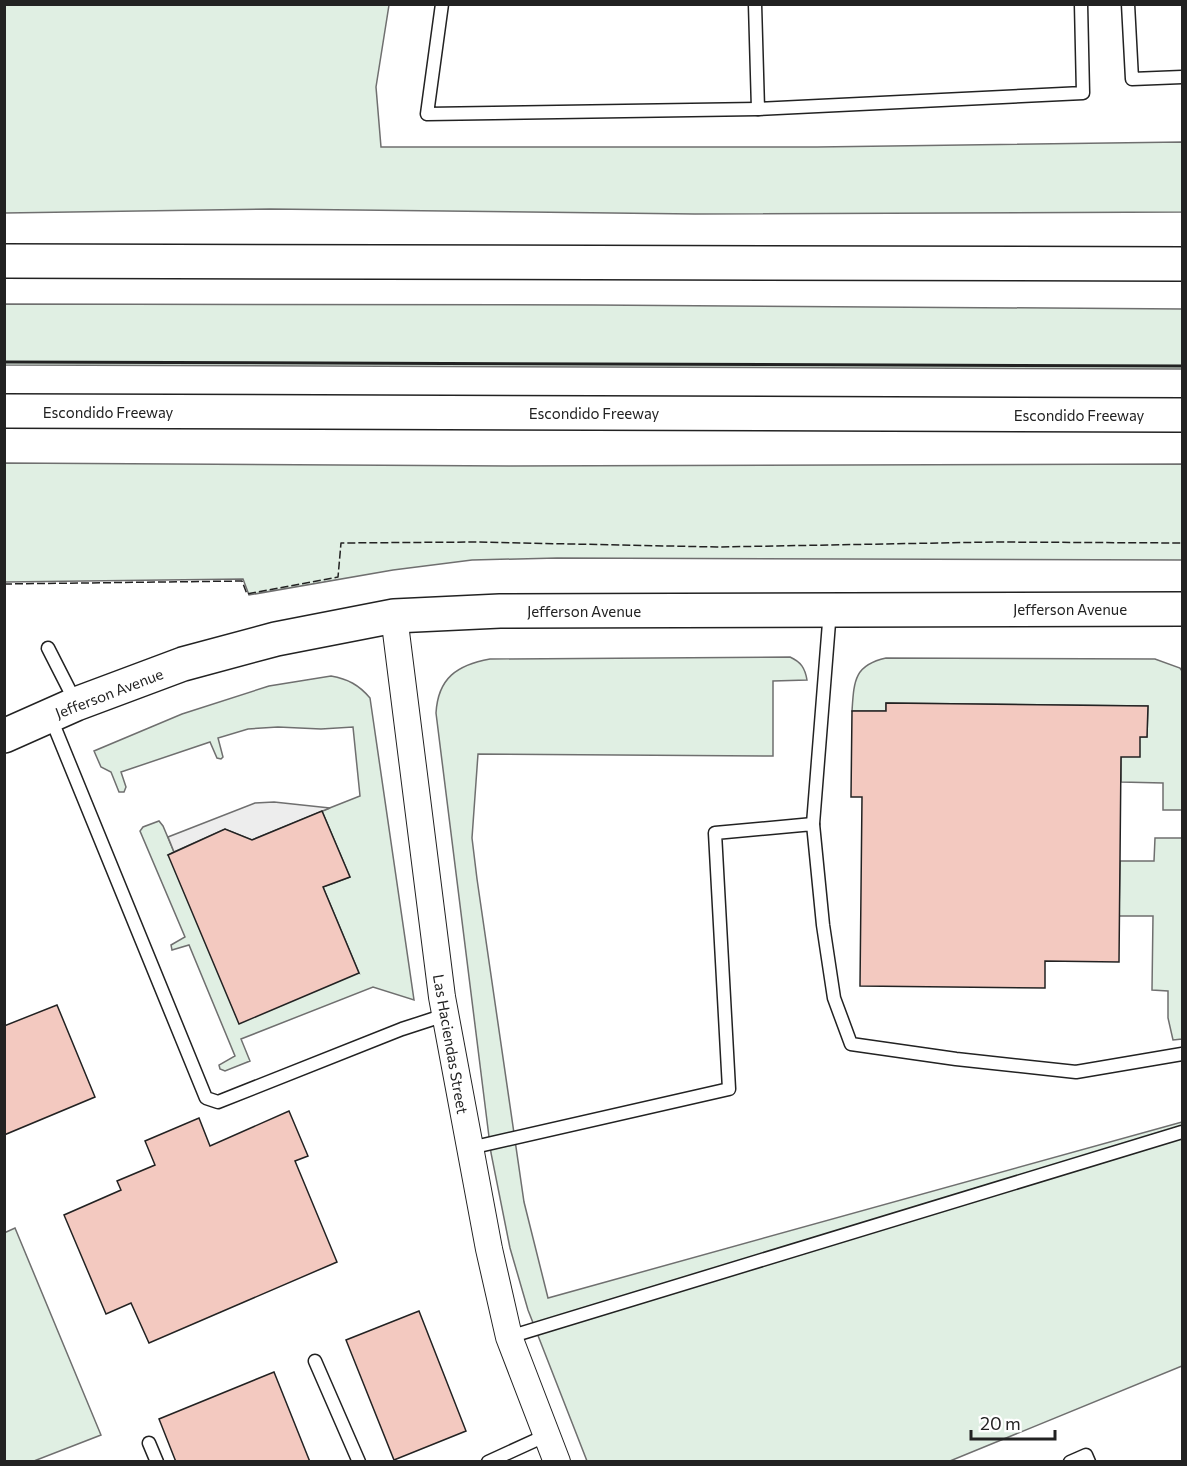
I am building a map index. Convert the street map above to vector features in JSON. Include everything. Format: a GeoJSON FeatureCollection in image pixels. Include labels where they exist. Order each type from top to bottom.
{"type":"FeatureCollection","features":[{"type":"Feature","properties":{"kind":"main road"},"geometry":{"type":"LineString","coordinates":[[4,261],[1182,264]]}},
{"type":"Feature","properties":{"kind":"main road","name":"Escondido Freeway"},"geometry":{"type":"LineString","coordinates":[[4,411],[1182,415]]}},
{"type":"Feature","properties":{"kind":"main road","name":"Jefferson Avenue"},"geometry":{"type":"LineString","coordinates":[[4,736],[63,709],[204,659],[276,639],[394,616],[500,611],[1182,609]]}},
{"type":"Feature","properties":{"kind":"street","name":"Las Haciendas Street"},"geometry":{"type":"LineString","coordinates":[[394,616],[445,1014],[489,1249],[509,1337],[556,1461]]}},
{"type":"Feature","properties":{"kind":"lane"},"geometry":{"type":"LineString","coordinates":[[442,4],[427,114],[758,109],[1083,93],[1081,4]]}},
{"type":"Feature","properties":{"kind":"lane"},"geometry":{"type":"LineString","coordinates":[[755,4],[758,109]]}},
{"type":"Feature","properties":{"kind":"lane"},"geometry":{"type":"LineString","coordinates":[[1128,4],[1132,79],[1182,77]]}},
{"type":"Feature","properties":{"kind":"lane"},"geometry":{"type":"LineString","coordinates":[[830,609],[813,824],[823,925],[834,998],[851,1044],[956,1059],[1076,1072],[1182,1054]]}},
{"type":"Feature","properties":{"kind":"lane"},"geometry":{"type":"LineString","coordinates":[[48,648],[63,709],[206,1098],[218,1102],[445,1014]]}},
{"type":"Feature","properties":{"kind":"lane"},"geometry":{"type":"LineString","coordinates":[[470,1148],[729,1089],[715,833],[813,824]]}},
{"type":"Feature","properties":{"kind":"lane"},"geometry":{"type":"LineString","coordinates":[[509,1337],[1182,1132]]}},
{"type":"Feature","properties":{"kind":"lane"},"geometry":{"type":"LineString","coordinates":[[315,1361],[360,1461]]}},
{"type":"Feature","properties":{"kind":"lane"},"geometry":{"type":"LineString","coordinates":[[488,1461],[547,1435]]}},
{"type":"Feature","properties":{"kind":"lane"},"geometry":{"type":"LineString","coordinates":[[149,1443],[157,1461]]}},
{"type":"Feature","properties":{"kind":"lane"},"geometry":{"type":"LineString","coordinates":[[1070,1461],[1086,1455],[1089,1461]]}},
{"type":"Feature","properties":{"kind":"green space"},"geometry":{"type":"Polygon","coordinates":[[[4,5],[389,5],[376,87],[381,147],[817,147],[1182,142],[1182,212],[695,214],[270,209],[5,213],[4,5]]]}},
{"type":"Feature","properties":{"kind":"green space"},"geometry":{"type":"Polygon","coordinates":[[[4,304],[1182,309],[1182,369],[5,365],[4,304]]]}},
{"type":"Feature","properties":{"kind":"green space"},"geometry":{"type":"Polygon","coordinates":[[[4,463],[509,466],[1182,464],[1182,560],[557,558],[472,560],[393,570],[249,595],[243,579],[5,582],[4,463]]]}},
{"type":"Feature","properties":{"kind":"green space"},"geometry":{"type":"Polygon","coordinates":[[[790,657],[802,666],[807,680],[773,681],[773,756],[478,754],[472,838],[477,879],[524,1202],[548,1298],[1182,1122],[1182,1366],[950,1461],[587,1461],[528,1310],[510,1248],[491,1153],[436,713],[438,701],[445,682],[451,675],[468,665],[490,659],[790,657]]]}},
{"type":"Feature","properties":{"kind":"green space"},"geometry":{"type":"Polygon","coordinates":[[[886,658],[1155,659],[1180,668],[1182,671],[1182,810],[1163,810],[1163,783],[1121,782],[1121,757],[1140,737],[1147,737],[1148,706],[886,703],[886,711],[852,711],[858,676],[867,665],[886,658]]]}},
{"type":"Feature","properties":{"kind":"green space"},"geometry":{"type":"Polygon","coordinates":[[[331,676],[353,683],[370,698],[414,1000],[373,987],[241,1039],[250,1061],[225,1071],[220,1069],[219,1065],[235,1056],[189,945],[172,950],[171,945],[185,937],[140,831],[143,827],[159,821],[174,852],[168,855],[359,973],[323,887],[350,877],[322,811],[360,796],[353,727],[248,729],[218,738],[223,757],[221,759],[217,758],[210,742],[121,772],[126,787],[124,792],[119,792],[111,772],[101,767],[94,751],[182,714],[269,686],[331,676]]]}},
{"type":"Feature","properties":{"kind":"green space"},"geometry":{"type":"Polygon","coordinates":[[[1155,838],[1182,838],[1182,1039],[1173,1040],[1168,1018],[1168,991],[1152,990],[1153,916],[1119,916],[1120,861],[1154,861],[1155,838]]]}},
{"type":"Feature","properties":{"kind":"green space"},"geometry":{"type":"Polygon","coordinates":[[[15,1228],[101,1435],[34,1461],[5,1461],[4,1233],[15,1228]]]}},
{"type":"Feature","properties":{"kind":"shaded area"},"geometry":{"type":"Polygon","coordinates":[[[274,802],[330,808],[252,840],[225,829],[174,852],[168,837],[255,803],[274,802]]]}},
{"type":"Feature","properties":{"kind":"building"},"geometry":{"type":"Polygon","coordinates":[[[886,703],[1148,706],[1147,737],[1140,737],[1140,757],[1121,757],[1119,962],[1045,961],[1045,988],[860,986],[862,797],[851,797],[852,711],[886,711],[886,703]]]}},
{"type":"Feature","properties":{"kind":"building"},"geometry":{"type":"Polygon","coordinates":[[[322,811],[350,877],[323,887],[359,973],[239,1024],[168,855],[225,829],[252,840],[322,811]]]}},
{"type":"Feature","properties":{"kind":"building"},"geometry":{"type":"Polygon","coordinates":[[[57,1005],[95,1097],[4,1135],[4,1026],[57,1005]]]}},
{"type":"Feature","properties":{"kind":"building"},"geometry":{"type":"Polygon","coordinates":[[[289,1111],[308,1156],[295,1161],[337,1262],[149,1343],[131,1303],[106,1314],[64,1215],[121,1190],[117,1181],[155,1165],[145,1141],[199,1118],[210,1146],[289,1111]]]}},
{"type":"Feature","properties":{"kind":"building"},"geometry":{"type":"Polygon","coordinates":[[[419,1311],[466,1431],[394,1460],[346,1340],[419,1311]]]}},
{"type":"Feature","properties":{"kind":"building"},"geometry":{"type":"Polygon","coordinates":[[[274,1372],[310,1462],[176,1462],[159,1419],[274,1372]]]}},
{"type":"Feature","properties":{"kind":"fence"},"geometry":{"type":"LineString","coordinates":[[4,584],[242,581],[247,594],[338,577],[341,543],[474,542],[717,547],[994,542],[1182,543]]}},
{"type":"Feature","properties":{"kind":"wall"},"geometry":{"type":"LineString","coordinates":[[4,362],[1182,366]]}}]}
